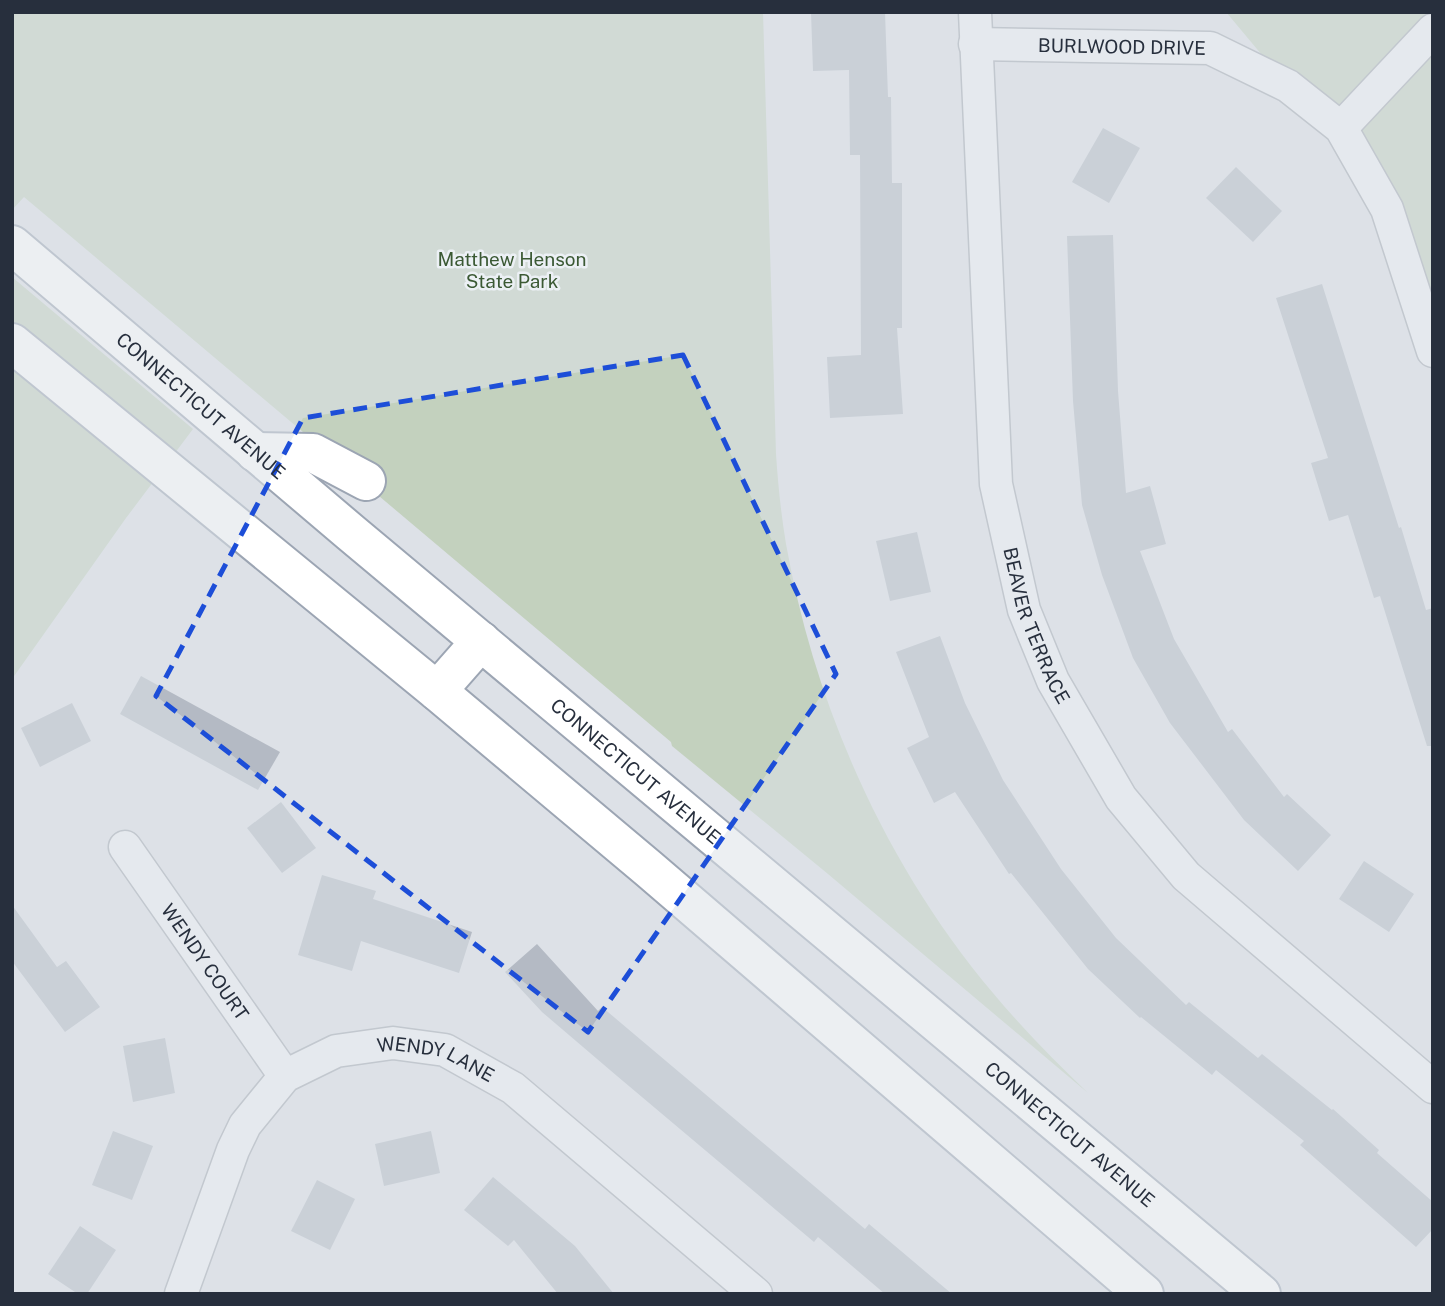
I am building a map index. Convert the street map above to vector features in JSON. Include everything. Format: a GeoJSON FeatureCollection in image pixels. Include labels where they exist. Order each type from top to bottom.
{"type":"FeatureCollection","features":[{"type":"Feature","properties":{"kind":"main road","name":"CONNECTICUT AVENUE"},"geometry":{"type":"LineString","coordinates":[[12,245],[255,452],[1261,1294]]}},
{"type":"Feature","properties":{"kind":"main road"},"geometry":{"type":"LineString","coordinates":[[12,343],[437,691],[649,869],[1144,1294]]}},
{"type":"Feature","properties":{"kind":"main road"},"geometry":{"type":"LineString","coordinates":[[255,452],[313,453],[366,481]]}},
{"type":"Feature","properties":{"kind":"main road"},"geometry":{"type":"LineString","coordinates":[[437,691],[481,641]]}},
{"type":"Feature","properties":{"kind":"street","name":"BEAVER TERRACE"},"geometry":{"type":"LineString","coordinates":[[975,12],[996,484],[1024,610],[1053,681],[1121,798],[1186,876],[1433,1087]]}},
{"type":"Feature","properties":{"kind":"street"},"geometry":{"type":"LineString","coordinates":[[1341,128],[1433,30]]}},
{"type":"Feature","properties":{"kind":"street","name":"BURLWOOD DRIVE"},"geometry":{"type":"LineString","coordinates":[[975,44],[1210,48],[1289,86],[1341,128],[1387,209],[1433,351]]}},
{"type":"Feature","properties":{"kind":"street","name":"WENDY COURT"},"geometry":{"type":"LineString","coordinates":[[125,847],[285,1076]]}},
{"type":"Feature","properties":{"kind":"street","name":"WENDY LANE"},"geometry":{"type":"LineString","coordinates":[[181,1294],[233,1150],[245,1125],[285,1076],[336,1051],[393,1043],[445,1050],[513,1088],[757,1294]]}},
{"type":"Feature","properties":{"kind":"highlighted area"},"geometry":{"type":"Polygon","coordinates":[[[683,355],[836,674],[588,1032],[156,696],[303,418],[683,355]]]}},
{"type":"Feature","properties":{"kind":"green space","name":"Matthew Henson State Park"},"geometry":{"type":"Polygon","coordinates":[[[12,12],[763,12],[776,454],[786,544],[816,665],[860,782],[888,838],[920,892],[993,993],[1088,1093],[672,746],[671,742],[24,197],[12,210],[12,12]]]}},
{"type":"Feature","properties":{"kind":"green space"},"geometry":{"type":"Polygon","coordinates":[[[1226,12],[1433,12],[1433,351],[1387,209],[1226,12]]]}},
{"type":"Feature","properties":{"kind":"green space"},"geometry":{"type":"Polygon","coordinates":[[[12,277],[193,429],[12,679],[12,277]]]}},
{"type":"Feature","properties":{"kind":"building"},"geometry":{"type":"Polygon","coordinates":[[[811,12],[885,12],[888,97],[891,97],[892,183],[902,183],[902,328],[897,328],[903,414],[830,418],[827,357],[861,355],[860,155],[850,155],[849,70],[813,71],[811,12]]]}},
{"type":"Feature","properties":{"kind":"building"},"geometry":{"type":"Polygon","coordinates":[[[1103,128],[1140,148],[1109,203],[1072,182],[1103,128]]]}},
{"type":"Feature","properties":{"kind":"building"},"geometry":{"type":"Polygon","coordinates":[[[1236,167],[1282,211],[1253,242],[1206,198],[1236,167]]]}},
{"type":"Feature","properties":{"kind":"building"},"geometry":{"type":"Polygon","coordinates":[[[1113,235],[1118,391],[1126,493],[1150,486],[1166,544],[1140,551],[1174,639],[1228,732],[1232,729],[1284,797],[1287,794],[1331,835],[1298,871],[1244,820],[1170,723],[1133,658],[1102,575],[1082,505],[1073,401],[1067,236],[1113,235]]]}},
{"type":"Feature","properties":{"kind":"building"},"geometry":{"type":"Polygon","coordinates":[[[1322,284],[1426,610],[1433,608],[1433,746],[1427,746],[1380,596],[1374,598],[1348,515],[1329,521],[1311,463],[1328,458],[1276,298],[1322,284]]]}},
{"type":"Feature","properties":{"kind":"building"},"geometry":{"type":"Polygon","coordinates":[[[917,532],[931,592],[890,601],[876,541],[917,532]]]}},
{"type":"Feature","properties":{"kind":"building"},"geometry":{"type":"Polygon","coordinates":[[[940,636],[965,703],[1003,780],[1061,869],[1116,938],[1186,1005],[1189,1002],[1258,1058],[1262,1054],[1333,1109],[1379,1150],[1377,1153],[1433,1202],[1433,1229],[1416,1247],[1300,1145],[1304,1141],[1216,1070],[1212,1075],[1140,1018],[1088,969],[1011,873],[1009,874],[955,792],[934,803],[907,748],[929,737],[896,652],[940,636]]]}},
{"type":"Feature","properties":{"kind":"building"},"geometry":{"type":"Polygon","coordinates":[[[141,676],[280,752],[258,790],[120,714],[141,676]]]}},
{"type":"Feature","properties":{"kind":"building"},"geometry":{"type":"Polygon","coordinates":[[[72,703],[91,741],[40,767],[21,728],[72,703]]]}},
{"type":"Feature","properties":{"kind":"building"},"geometry":{"type":"Polygon","coordinates":[[[281,802],[316,848],[282,873],[247,828],[281,802]]]}},
{"type":"Feature","properties":{"kind":"building"},"geometry":{"type":"Polygon","coordinates":[[[1364,861],[1414,894],[1389,932],[1339,899],[1364,861]]]}},
{"type":"Feature","properties":{"kind":"building"},"geometry":{"type":"Polygon","coordinates":[[[322,875],[376,891],[373,899],[472,932],[459,973],[361,941],[352,971],[298,955],[322,875]]]}},
{"type":"Feature","properties":{"kind":"building"},"geometry":{"type":"Polygon","coordinates":[[[12,905],[57,967],[66,961],[100,1007],[65,1032],[12,961],[12,905]]]}},
{"type":"Feature","properties":{"kind":"building"},"geometry":{"type":"Polygon","coordinates":[[[537,944],[598,1011],[602,1007],[865,1229],[869,1224],[952,1294],[885,1294],[818,1237],[814,1242],[617,1076],[542,1012],[505,972],[537,944]]]}},
{"type":"Feature","properties":{"kind":"building"},"geometry":{"type":"Polygon","coordinates":[[[165,1038],[175,1093],[133,1102],[123,1046],[165,1038]]]}},
{"type":"Feature","properties":{"kind":"building"},"geometry":{"type":"Polygon","coordinates":[[[113,1131],[153,1146],[132,1200],[92,1185],[113,1131]]]}},
{"type":"Feature","properties":{"kind":"building"},"geometry":{"type":"Polygon","coordinates":[[[431,1131],[440,1173],[384,1186],[375,1144],[431,1131]]]}},
{"type":"Feature","properties":{"kind":"building"},"geometry":{"type":"Polygon","coordinates":[[[493,1177],[575,1246],[614,1294],[558,1294],[514,1240],[508,1246],[464,1210],[493,1177]]]}},
{"type":"Feature","properties":{"kind":"building"},"geometry":{"type":"Polygon","coordinates":[[[317,1180],[355,1199],[330,1250],[291,1231],[317,1180]]]}},
{"type":"Feature","properties":{"kind":"building"},"geometry":{"type":"Polygon","coordinates":[[[80,1226],[116,1250],[87,1294],[78,1294],[48,1274],[80,1226]]]}}]}
